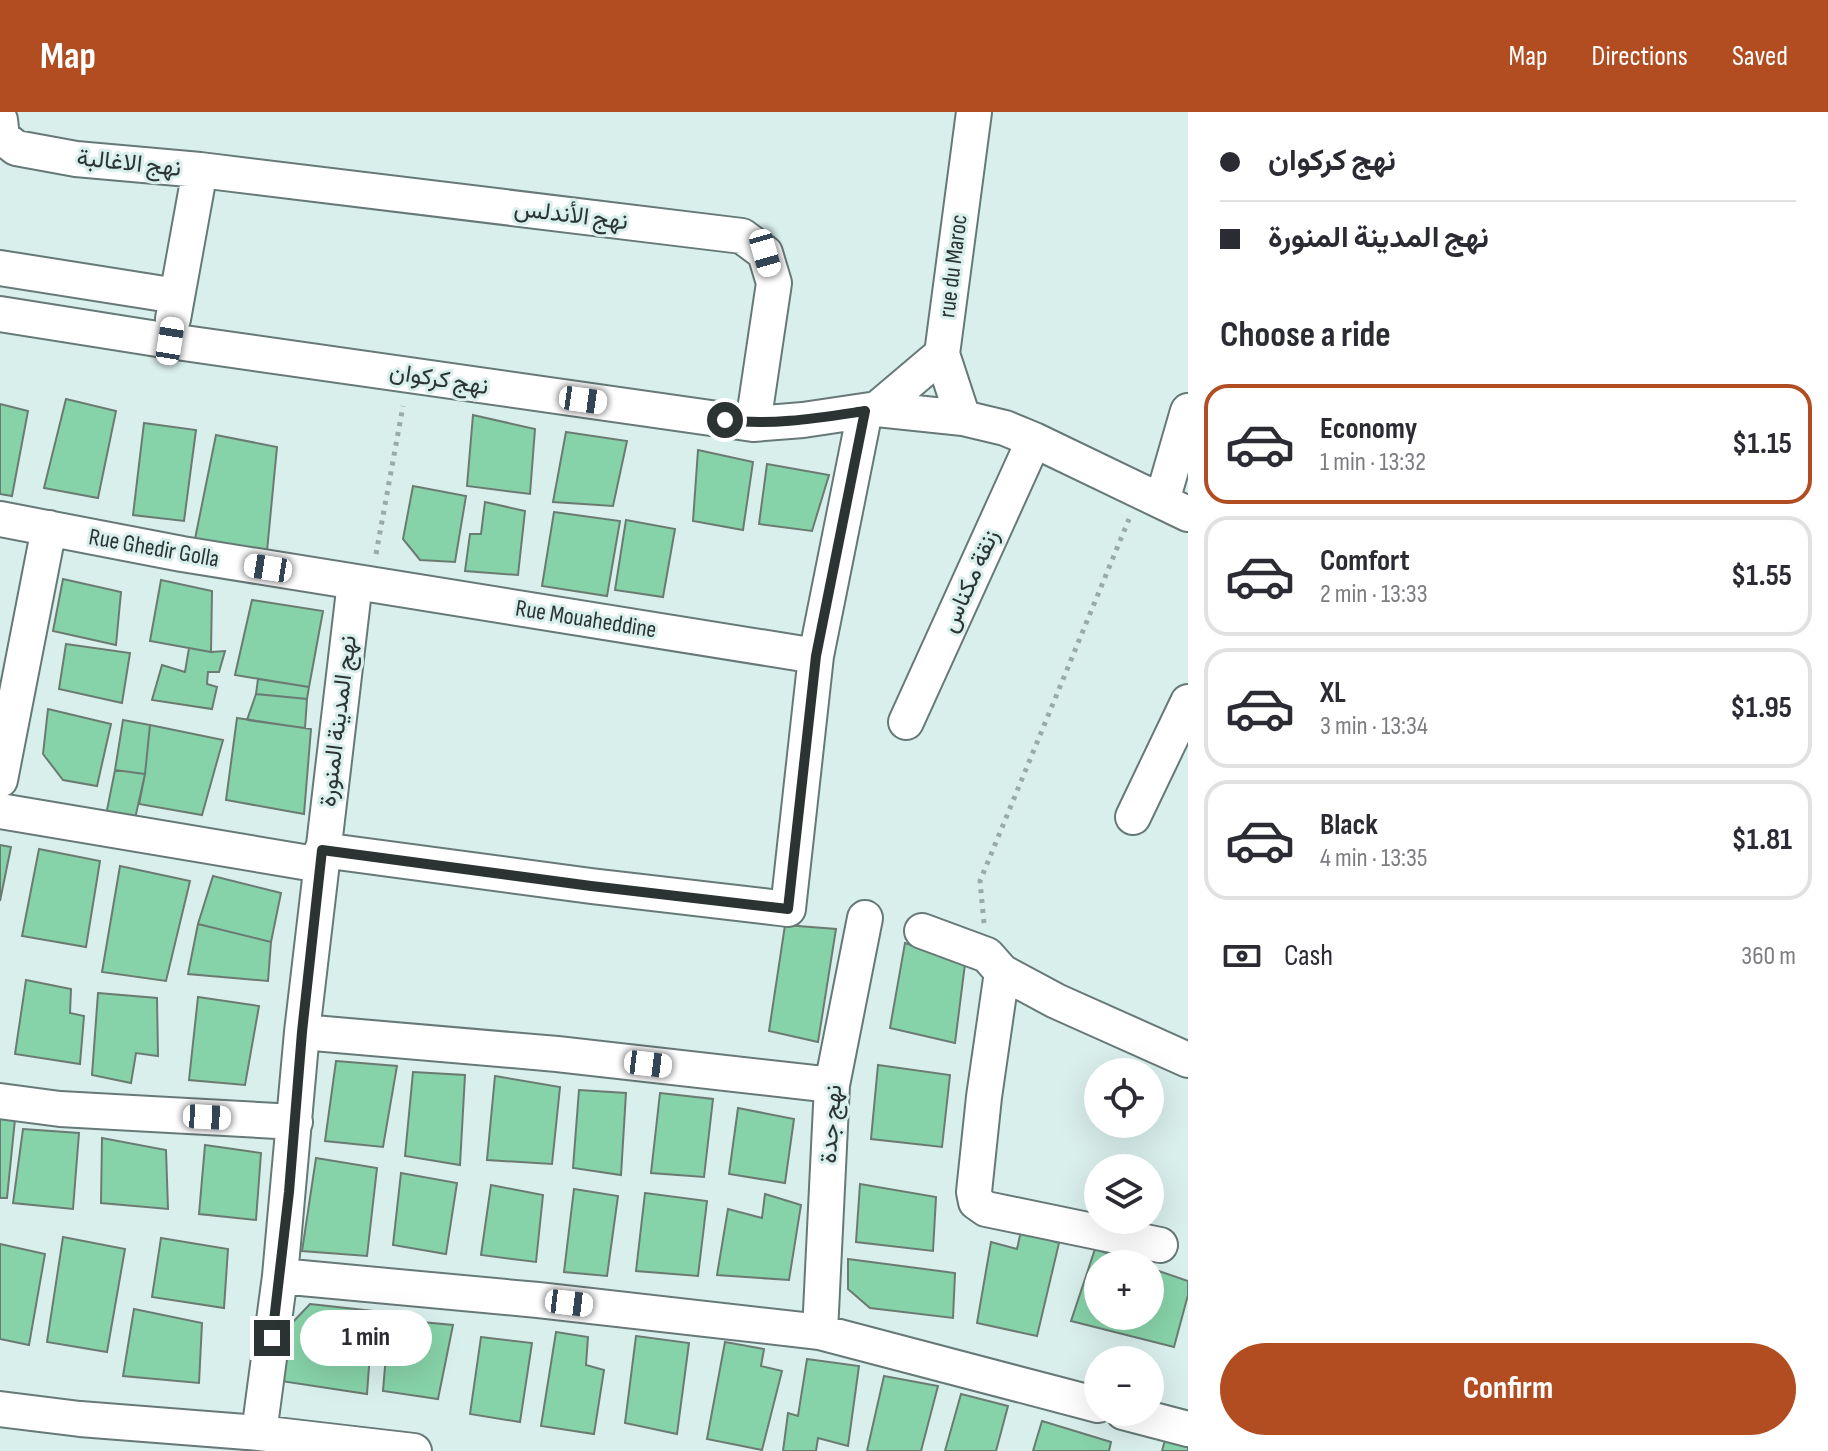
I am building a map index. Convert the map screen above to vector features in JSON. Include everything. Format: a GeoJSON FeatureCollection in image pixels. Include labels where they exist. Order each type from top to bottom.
{"type":"FeatureCollection","features":[{"type":"Feature","properties":{"kind":"street","name":"نهج الاغالبة"},"geometry":{"type":"LineString","coordinates":[[1,112],[2,137],[16,148],[76,159],[200,170],[170,341]]}},
{"type":"Feature","properties":{"kind":"street","name":"rue du Maroc"},"geometry":{"type":"LineString","coordinates":[[963,418],[942,354],[974,112]]}},
{"type":"Feature","properties":{"kind":"street","name":"نهج الأندلس"},"geometry":{"type":"LineString","coordinates":[[200,170],[742,236],[765,253],[774,283],[753,424]]}},
{"type":"Feature","properties":{"kind":"street"},"geometry":{"type":"LineString","coordinates":[[0,268],[177,296]]}},
{"type":"Feature","properties":{"kind":"street","name":"نهج كركوان"},"geometry":{"type":"LineString","coordinates":[[0,314],[753,424],[871,410]]}},
{"type":"Feature","properties":{"kind":"street"},"geometry":{"type":"LineString","coordinates":[[0,811],[322,858],[788,909],[816,656],[871,410],[942,354]]}},
{"type":"Feature","properties":{"kind":"street"},"geometry":{"type":"LineString","coordinates":[[871,410],[963,418],[1005,428],[1163,503],[1188,411]]}},
{"type":"Feature","properties":{"kind":"street","name":"زنقة مكناس"},"geometry":{"type":"LineString","coordinates":[[906,722],[1034,440]]}},
{"type":"Feature","properties":{"kind":"street","name":"Rue Ghedir Golla"},"geometry":{"type":"LineString","coordinates":[[0,519],[182,554],[363,583]]}},
{"type":"Feature","properties":{"kind":"street"},"geometry":{"type":"LineString","coordinates":[[0,780],[49,528]]}},
{"type":"Feature","properties":{"kind":"street","name":"Rue Mouaheddine"},"geometry":{"type":"LineString","coordinates":[[363,583],[816,656]]}},
{"type":"Feature","properties":{"kind":"street","name":"نهج المدينة المنورة"},"geometry":{"type":"LineString","coordinates":[[259,1433],[280,1276],[302,1032],[322,858],[363,583]]}},
{"type":"Feature","properties":{"kind":"street"},"geometry":{"type":"LineString","coordinates":[[1133,817],[1188,702]]}},
{"type":"Feature","properties":{"kind":"street","name":"نهج جدة"},"geometry":{"type":"LineString","coordinates":[[820,1332],[832,1085],[865,918]]}},
{"type":"Feature","properties":{"kind":"street"},"geometry":{"type":"LineString","coordinates":[[922,931],[995,964],[1056,1001],[1188,1060]]}},
{"type":"Feature","properties":{"kind":"street"},"geometry":{"type":"LineString","coordinates":[[995,964],[974,1192],[976,1202],[986,1209],[1160,1245]]}},
{"type":"Feature","properties":{"kind":"street"},"geometry":{"type":"LineString","coordinates":[[302,1032],[557,1054],[832,1085]]}},
{"type":"Feature","properties":{"kind":"street"},"geometry":{"type":"LineString","coordinates":[[0,1101],[60,1109],[295,1122]]}},
{"type":"Feature","properties":{"kind":"street"},"geometry":{"type":"LineString","coordinates":[[280,1276],[538,1300],[820,1332],[1084,1401]]}},
{"type":"Feature","properties":{"kind":"street"},"geometry":{"type":"LineString","coordinates":[[0,1409],[414,1451]]}},
{"type":"Feature","properties":{"kind":"street"},"geometry":{"type":"LineString","coordinates":[[1164,1423],[1188,1429]]}},
{"type":"Feature","properties":{"kind":"path"},"geometry":{"type":"LineString","coordinates":[[363,583],[409,373]]}},
{"type":"Feature","properties":{"kind":"path"},"geometry":{"type":"LineString","coordinates":[[995,964],[980,881],[1163,503]]}},
{"type":"Feature","properties":{"kind":"building"},"geometry":{"type":"Polygon","coordinates":[[[66,399],[116,411],[98,498],[44,488],[66,399]]]}},
{"type":"Feature","properties":{"kind":"building"},"geometry":{"type":"Polygon","coordinates":[[[0,404],[28,411],[12,496],[0,494],[0,404]]]}},
{"type":"Feature","properties":{"kind":"building"},"geometry":{"type":"Polygon","coordinates":[[[473,415],[535,429],[530,494],[467,486],[473,415]]]}},
{"type":"Feature","properties":{"kind":"building"},"geometry":{"type":"Polygon","coordinates":[[[144,423],[196,430],[184,521],[133,515],[144,423]]]}},
{"type":"Feature","properties":{"kind":"building"},"geometry":{"type":"Polygon","coordinates":[[[566,432],[627,441],[613,506],[553,502],[566,432]]]}},
{"type":"Feature","properties":{"kind":"building"},"geometry":{"type":"Polygon","coordinates":[[[216,435],[277,447],[267,551],[195,539],[216,435]]]}},
{"type":"Feature","properties":{"kind":"building"},"geometry":{"type":"Polygon","coordinates":[[[698,450],[753,462],[743,530],[693,521],[698,450]]]}},
{"type":"Feature","properties":{"kind":"building"},"geometry":{"type":"Polygon","coordinates":[[[767,464],[829,475],[812,531],[759,524],[767,464]]]}},
{"type":"Feature","properties":{"kind":"building"},"geometry":{"type":"Polygon","coordinates":[[[413,486],[466,496],[455,562],[420,560],[403,539],[413,486]]]}},
{"type":"Feature","properties":{"kind":"building"},"geometry":{"type":"Polygon","coordinates":[[[485,502],[525,511],[518,575],[465,571],[470,534],[481,534],[485,502]]]}},
{"type":"Feature","properties":{"kind":"building"},"geometry":{"type":"Polygon","coordinates":[[[554,512],[620,521],[607,596],[542,586],[554,512]]]}},
{"type":"Feature","properties":{"kind":"building"},"geometry":{"type":"Polygon","coordinates":[[[626,520],[675,529],[663,597],[615,590],[626,520]]]}},
{"type":"Feature","properties":{"kind":"building"},"geometry":{"type":"Polygon","coordinates":[[[63,579],[121,592],[116,645],[53,631],[63,579]]]}},
{"type":"Feature","properties":{"kind":"building"},"geometry":{"type":"Polygon","coordinates":[[[161,580],[212,591],[211,652],[150,641],[161,580]]]}},
{"type":"Feature","properties":{"kind":"building"},"geometry":{"type":"Polygon","coordinates":[[[252,600],[323,611],[309,687],[235,675],[252,600]]]}},
{"type":"Feature","properties":{"kind":"building"},"geometry":{"type":"Polygon","coordinates":[[[66,644],[130,653],[122,703],[59,689],[66,644]]]}},
{"type":"Feature","properties":{"kind":"building"},"geometry":{"type":"Polygon","coordinates":[[[189,648],[225,651],[219,672],[208,672],[207,684],[217,687],[212,709],[152,700],[162,665],[185,672],[189,648]]]}},
{"type":"Feature","properties":{"kind":"building"},"geometry":{"type":"Polygon","coordinates":[[[258,679],[309,687],[307,699],[256,694],[258,679]]]}},
{"type":"Feature","properties":{"kind":"building"},"geometry":{"type":"Polygon","coordinates":[[[256,694],[307,699],[305,728],[247,720],[256,694]]]}},
{"type":"Feature","properties":{"kind":"building"},"geometry":{"type":"Polygon","coordinates":[[[48,709],[111,724],[97,786],[63,780],[43,754],[48,709]]]}},
{"type":"Feature","properties":{"kind":"building"},"geometry":{"type":"Polygon","coordinates":[[[237,718],[311,729],[304,814],[226,800],[237,718]]]}},
{"type":"Feature","properties":{"kind":"building"},"geometry":{"type":"Polygon","coordinates":[[[123,720],[150,725],[145,774],[115,770],[123,720]]]}},
{"type":"Feature","properties":{"kind":"building"},"geometry":{"type":"Polygon","coordinates":[[[150,725],[223,740],[202,815],[139,804],[150,725]]]}},
{"type":"Feature","properties":{"kind":"building"},"geometry":{"type":"Polygon","coordinates":[[[115,770],[145,774],[134,823],[105,820],[115,770]]]}},
{"type":"Feature","properties":{"kind":"building"},"geometry":{"type":"Polygon","coordinates":[[[0,845],[11,847],[0,901],[0,845]]]}},
{"type":"Feature","properties":{"kind":"building"},"geometry":{"type":"Polygon","coordinates":[[[39,849],[100,861],[86,947],[22,936],[39,849]]]}},
{"type":"Feature","properties":{"kind":"building"},"geometry":{"type":"Polygon","coordinates":[[[120,866],[190,881],[166,981],[102,972],[120,866]]]}},
{"type":"Feature","properties":{"kind":"building"},"geometry":{"type":"Polygon","coordinates":[[[213,876],[281,893],[271,942],[198,924],[213,876]]]}},
{"type":"Feature","properties":{"kind":"building"},"geometry":{"type":"Polygon","coordinates":[[[198,924],[271,942],[268,981],[188,974],[198,924]]]}},
{"type":"Feature","properties":{"kind":"building"},"geometry":{"type":"Polygon","coordinates":[[[785,925],[836,929],[818,1042],[769,1031],[785,925]]]}},
{"type":"Feature","properties":{"kind":"building"},"geometry":{"type":"Polygon","coordinates":[[[905,943],[965,964],[955,1043],[890,1028],[905,943]]]}},
{"type":"Feature","properties":{"kind":"building"},"geometry":{"type":"Polygon","coordinates":[[[26,980],[71,989],[70,1013],[84,1016],[80,1064],[15,1054],[26,980]]]}},
{"type":"Feature","properties":{"kind":"building"},"geometry":{"type":"Polygon","coordinates":[[[98,993],[157,998],[158,1056],[136,1053],[131,1083],[92,1075],[98,993]]]}},
{"type":"Feature","properties":{"kind":"building"},"geometry":{"type":"Polygon","coordinates":[[[198,997],[259,1006],[245,1085],[189,1080],[198,997]]]}},
{"type":"Feature","properties":{"kind":"building"},"geometry":{"type":"Polygon","coordinates":[[[336,1061],[397,1066],[383,1147],[325,1141],[336,1061]]]}},
{"type":"Feature","properties":{"kind":"building"},"geometry":{"type":"Polygon","coordinates":[[[878,1065],[950,1075],[942,1147],[871,1139],[878,1065]]]}},
{"type":"Feature","properties":{"kind":"building"},"geometry":{"type":"Polygon","coordinates":[[[413,1072],[465,1075],[460,1165],[405,1156],[413,1072]]]}},
{"type":"Feature","properties":{"kind":"building"},"geometry":{"type":"Polygon","coordinates":[[[495,1076],[560,1087],[552,1164],[487,1160],[495,1076]]]}},
{"type":"Feature","properties":{"kind":"building"},"geometry":{"type":"Polygon","coordinates":[[[579,1090],[626,1093],[621,1175],[573,1168],[579,1090]]]}},
{"type":"Feature","properties":{"kind":"building"},"geometry":{"type":"Polygon","coordinates":[[[660,1093],[713,1099],[704,1177],[651,1173],[660,1093]]]}},
{"type":"Feature","properties":{"kind":"building"},"geometry":{"type":"Polygon","coordinates":[[[738,1108],[794,1119],[785,1183],[729,1174],[738,1108]]]}},
{"type":"Feature","properties":{"kind":"building"},"geometry":{"type":"Polygon","coordinates":[[[0,1117],[15,1119],[7,1198],[0,1198],[0,1117]]]}},
{"type":"Feature","properties":{"kind":"building"},"geometry":{"type":"Polygon","coordinates":[[[23,1129],[79,1133],[73,1209],[13,1203],[23,1129]]]}},
{"type":"Feature","properties":{"kind":"building"},"geometry":{"type":"Polygon","coordinates":[[[102,1138],[166,1150],[168,1209],[101,1203],[102,1138]]]}},
{"type":"Feature","properties":{"kind":"building"},"geometry":{"type":"Polygon","coordinates":[[[205,1145],[261,1153],[256,1220],[199,1214],[205,1145]]]}},
{"type":"Feature","properties":{"kind":"building"},"geometry":{"type":"Polygon","coordinates":[[[316,1158],[377,1168],[367,1256],[302,1251],[316,1158]]]}},
{"type":"Feature","properties":{"kind":"building"},"geometry":{"type":"Polygon","coordinates":[[[401,1173],[457,1183],[446,1254],[393,1245],[401,1173]]]}},
{"type":"Feature","properties":{"kind":"building"},"geometry":{"type":"Polygon","coordinates":[[[860,1184],[936,1197],[933,1251],[856,1242],[860,1184]]]}},
{"type":"Feature","properties":{"kind":"building"},"geometry":{"type":"Polygon","coordinates":[[[491,1185],[543,1195],[536,1262],[481,1255],[491,1185]]]}},
{"type":"Feature","properties":{"kind":"building"},"geometry":{"type":"Polygon","coordinates":[[[574,1189],[618,1196],[607,1276],[564,1272],[574,1189]]]}},
{"type":"Feature","properties":{"kind":"building"},"geometry":{"type":"Polygon","coordinates":[[[645,1193],[707,1201],[698,1276],[636,1271],[645,1193]]]}},
{"type":"Feature","properties":{"kind":"building"},"geometry":{"type":"Polygon","coordinates":[[[765,1194],[801,1205],[789,1280],[717,1275],[728,1209],[762,1218],[765,1194]]]}},
{"type":"Feature","properties":{"kind":"building"},"geometry":{"type":"Polygon","coordinates":[[[1021,1231],[1059,1243],[1037,1336],[977,1323],[991,1242],[1017,1249],[1021,1231]]]}},
{"type":"Feature","properties":{"kind":"building"},"geometry":{"type":"Polygon","coordinates":[[[63,1237],[125,1249],[107,1352],[47,1342],[63,1237]]]}},
{"type":"Feature","properties":{"kind":"building"},"geometry":{"type":"Polygon","coordinates":[[[161,1238],[228,1249],[224,1308],[152,1297],[161,1238]]]}},
{"type":"Feature","properties":{"kind":"building"},"geometry":{"type":"Polygon","coordinates":[[[0,1244],[45,1254],[29,1345],[0,1339],[0,1244]]]}},
{"type":"Feature","properties":{"kind":"building"},"geometry":{"type":"Polygon","coordinates":[[[848,1259],[955,1273],[953,1318],[870,1308],[848,1289],[848,1259]]]}},
{"type":"Feature","properties":{"kind":"building"},"geometry":{"type":"Polygon","coordinates":[[[1164,1273],[1188,1281],[1188,1295],[1174,1347],[1107,1330],[1164,1330],[1164,1273]]]}},
{"type":"Feature","properties":{"kind":"building"},"geometry":{"type":"Polygon","coordinates":[[[1084,1282],[1084,1324],[1071,1321],[1084,1282]]]}},
{"type":"Feature","properties":{"kind":"building"},"geometry":{"type":"Polygon","coordinates":[[[310,1304],[373,1311],[367,1394],[281,1381],[290,1325],[310,1304]]]}},
{"type":"Feature","properties":{"kind":"building"},"geometry":{"type":"Polygon","coordinates":[[[134,1309],[202,1323],[199,1383],[123,1376],[134,1309]]]}},
{"type":"Feature","properties":{"kind":"building"},"geometry":{"type":"Polygon","coordinates":[[[389,1319],[453,1325],[438,1399],[383,1391],[389,1319]]]}},
{"type":"Feature","properties":{"kind":"building"},"geometry":{"type":"Polygon","coordinates":[[[556,1332],[588,1337],[586,1365],[604,1370],[594,1434],[541,1426],[556,1332]]]}},
{"type":"Feature","properties":{"kind":"building"},"geometry":{"type":"Polygon","coordinates":[[[636,1336],[689,1343],[677,1434],[625,1423],[636,1336]]]}},
{"type":"Feature","properties":{"kind":"building"},"geometry":{"type":"Polygon","coordinates":[[[481,1337],[532,1343],[520,1422],[470,1414],[481,1337]]]}},
{"type":"Feature","properties":{"kind":"building"},"geometry":{"type":"Polygon","coordinates":[[[725,1342],[764,1349],[761,1366],[782,1371],[762,1450],[707,1439],[725,1342]]]}},
{"type":"Feature","properties":{"kind":"building"},"geometry":{"type":"Polygon","coordinates":[[[807,1359],[859,1366],[848,1446],[818,1438],[816,1451],[783,1451],[788,1413],[798,1416],[807,1359]]]}},
{"type":"Feature","properties":{"kind":"building"},"geometry":{"type":"Polygon","coordinates":[[[884,1376],[938,1386],[921,1451],[867,1451],[884,1376]]]}},
{"type":"Feature","properties":{"kind":"building"},"geometry":{"type":"Polygon","coordinates":[[[961,1394],[1008,1406],[996,1451],[945,1451],[961,1394]]]}},
{"type":"Feature","properties":{"kind":"building"},"geometry":{"type":"Polygon","coordinates":[[[1042,1421],[1111,1442],[1109,1451],[1033,1451],[1042,1421]]]}},
{"type":"Feature","properties":{"kind":"building"},"geometry":{"type":"Polygon","coordinates":[[[1165,1440],[1188,1447],[1188,1451],[1162,1451],[1165,1440]]]}},
{"type":"Feature","properties":{"kind":"route"},"geometry":{"type":"LineString","coordinates":[[272,1338],[322,850],[788,909],[816,656],[865,411],[753,424],[725,420]]}}]}
